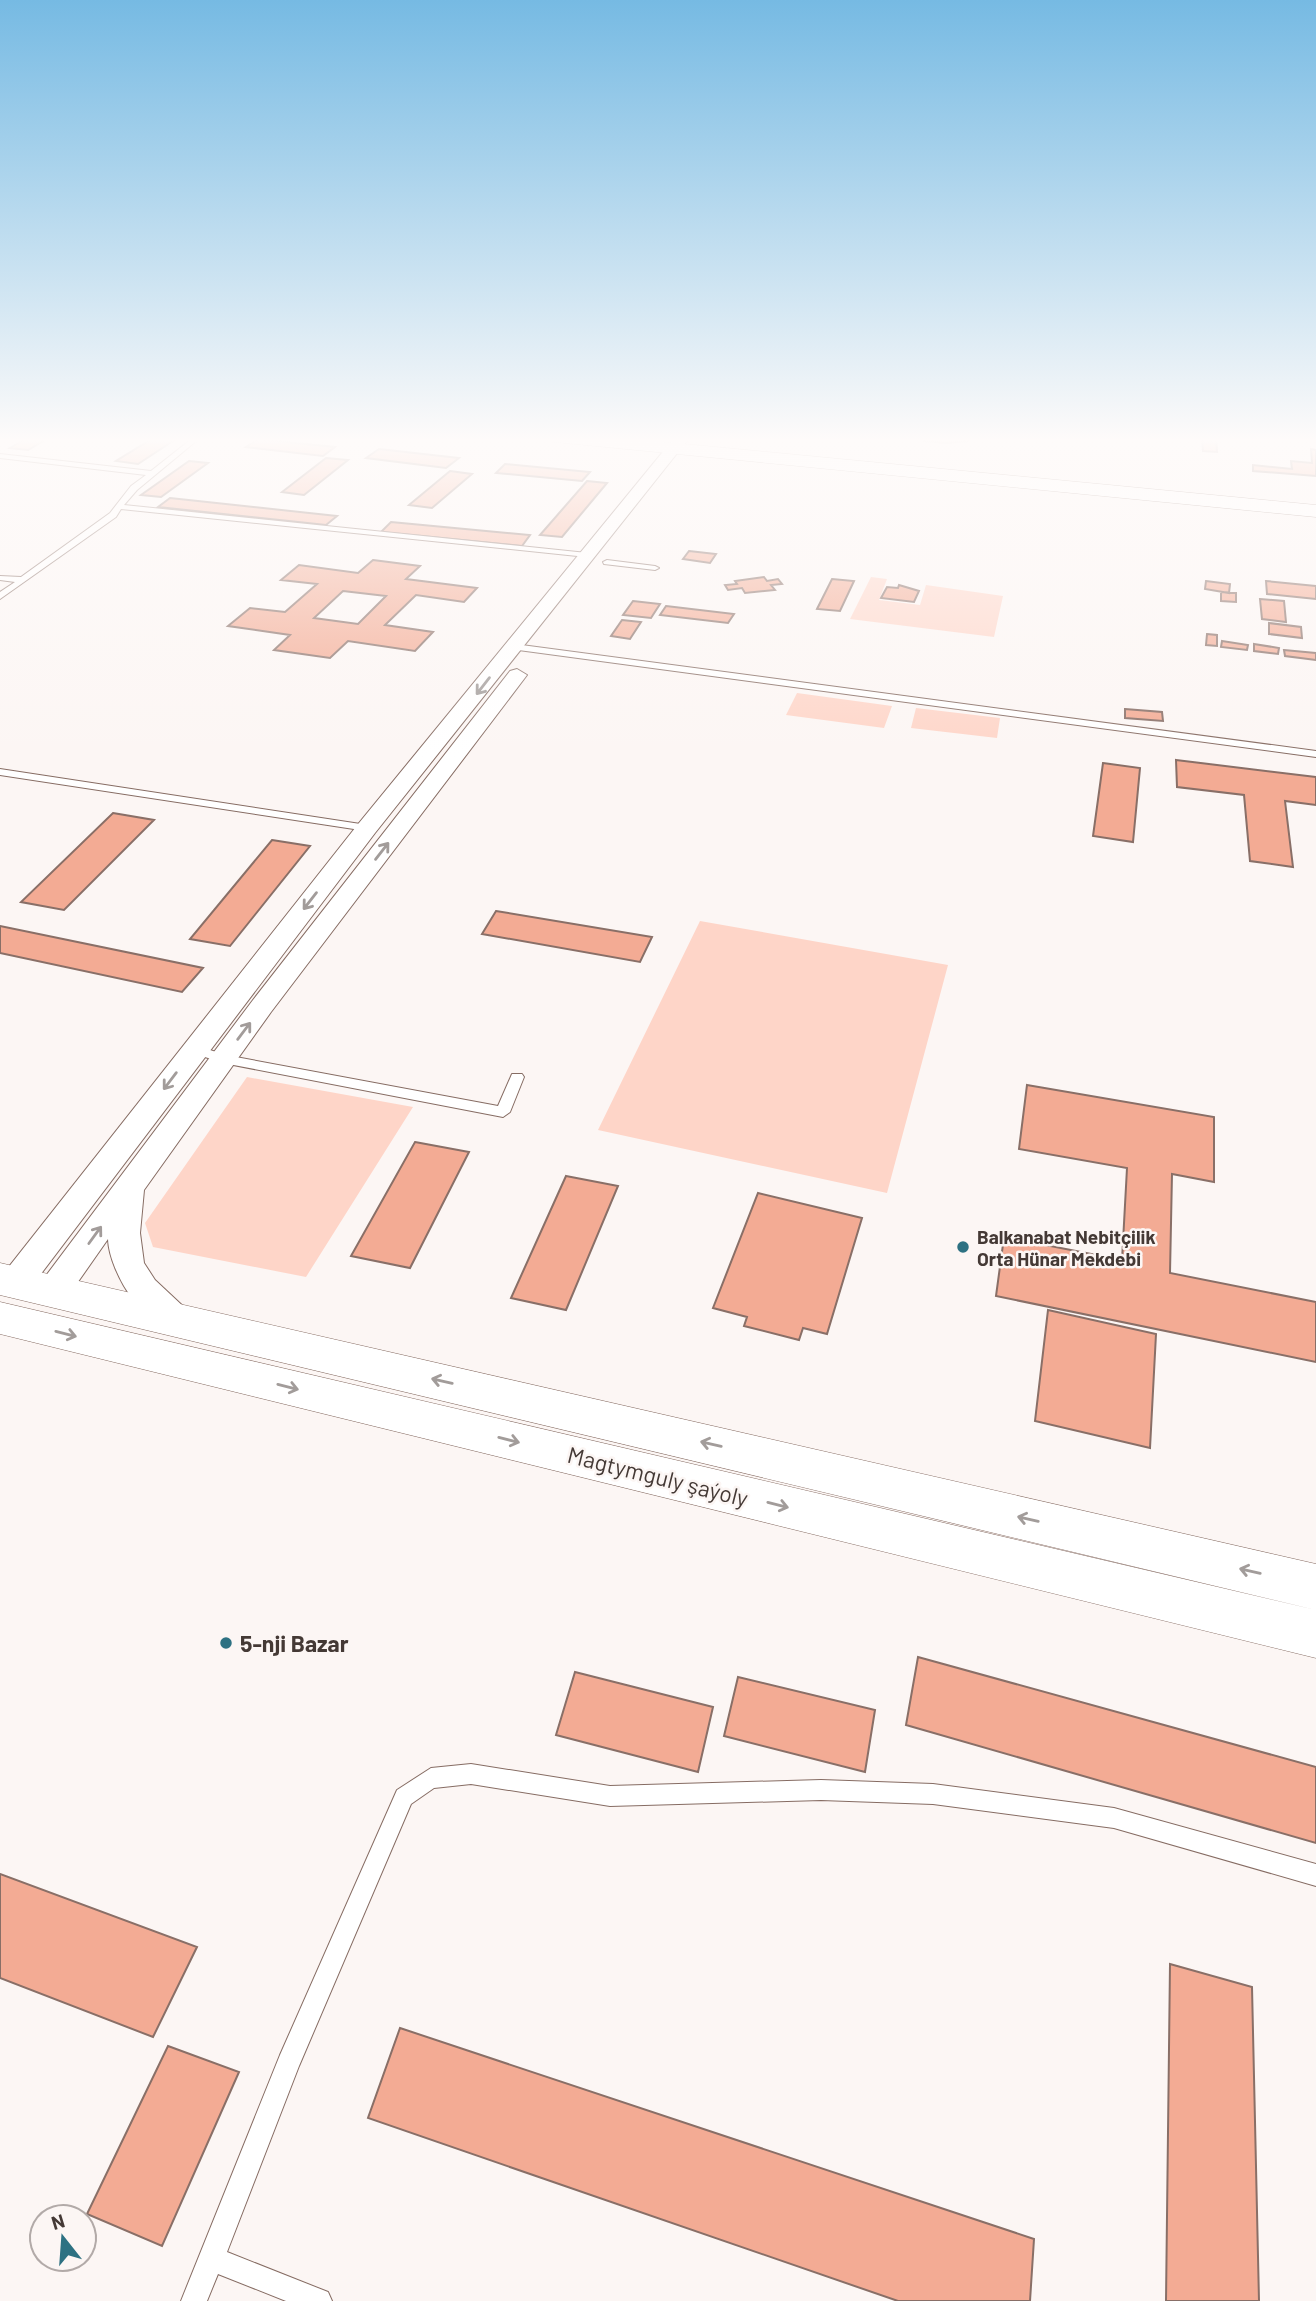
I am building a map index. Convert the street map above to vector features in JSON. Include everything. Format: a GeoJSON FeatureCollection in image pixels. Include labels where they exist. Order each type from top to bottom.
{"type":"FeatureCollection","features":[{"type":"Feature","properties":{"kind":"street"},"geometry":{"type":"LineString","coordinates":[[18,1292],[129,1188],[526,648],[608,544]]}},
{"type":"Feature","properties":{"kind":"street"},"geometry":{"type":"LineString","coordinates":[[18,1292],[195,1049],[367,828],[526,648]]}},
{"type":"Feature","properties":{"kind":"street"},"geometry":{"type":"LineString","coordinates":[[129,1188],[122,1247],[130,1272],[150,1297],[174,1318]]}},
{"type":"Feature","properties":{"kind":"street","name":"Magtymguly şaýoly"},"geometry":{"type":"LineString","coordinates":[[18,1292],[174,1318],[1316,1587]]}},
{"type":"Feature","properties":{"kind":"street","name":"Magtymguly şaýoly"},"geometry":{"type":"LineString","coordinates":[[18,1292],[1316,1634]]}},
{"type":"Feature","properties":{"kind":"lane"},"geometry":{"type":"LineString","coordinates":[[0,596],[72,544]]}},
{"type":"Feature","properties":{"kind":"lane"},"geometry":{"type":"LineString","coordinates":[[470,544],[597,558],[655,568]]}},
{"type":"Feature","properties":{"kind":"lane"},"geometry":{"type":"LineString","coordinates":[[0,578],[23,580]]}},
{"type":"Feature","properties":{"kind":"lane"},"geometry":{"type":"LineString","coordinates":[[526,648],[1316,754]]}},
{"type":"Feature","properties":{"kind":"lane"},"geometry":{"type":"LineString","coordinates":[[0,772],[367,828]]}},
{"type":"Feature","properties":{"kind":"lane"},"geometry":{"type":"LineString","coordinates":[[195,1049],[223,1059],[503,1112],[517,1077]]}},
{"type":"Feature","properties":{"kind":"lane"},"geometry":{"type":"LineString","coordinates":[[194,2301],[288,2063],[404,1797],[431,1779],[471,1774],[610,1796],[821,1790],[933,1794],[1114,1818],[1316,1875]]}},
{"type":"Feature","properties":{"kind":"lane"},"geometry":{"type":"LineString","coordinates":[[212,2259],[319,2301]]}},
{"type":"Feature","properties":{"kind":"shaded area"},"geometry":{"type":"Polygon","coordinates":[[[871,577],[887,579],[879,600],[920,605],[926,585],[1003,596],[994,637],[850,619],[871,577]]]}},
{"type":"Feature","properties":{"kind":"shaded area"},"geometry":{"type":"Polygon","coordinates":[[[797,693],[892,706],[884,728],[786,715],[797,693]]]}},
{"type":"Feature","properties":{"kind":"shaded area"},"geometry":{"type":"Polygon","coordinates":[[[916,708],[1000,718],[997,738],[911,728],[916,708]]]}},
{"type":"Feature","properties":{"kind":"shaded area"},"geometry":{"type":"Polygon","coordinates":[[[700,921],[948,965],[887,1193],[598,1130],[700,921]]]}},
{"type":"Feature","properties":{"kind":"shaded area"},"geometry":{"type":"Polygon","coordinates":[[[247,1077],[413,1107],[306,1277],[153,1247],[145,1223],[247,1077]]]}},
{"type":"Feature","properties":{"kind":"building"},"geometry":{"type":"Polygon","coordinates":[[[689,551],[716,554],[710,563],[683,559],[689,551]]]}},
{"type":"Feature","properties":{"kind":"building"},"geometry":{"type":"Polygon","coordinates":[[[373,560],[420,566],[406,579],[477,588],[464,602],[416,595],[385,625],[433,632],[415,651],[348,641],[330,658],[274,650],[290,635],[228,626],[250,608],[285,612],[317,584],[281,580],[299,565],[358,573],[373,560]],[[343,591],[314,618],[358,624],[386,596],[343,591]]]}},
{"type":"Feature","properties":{"kind":"building"},"geometry":{"type":"Polygon","coordinates":[[[764,577],[767,581],[778,579],[782,584],[771,585],[775,590],[745,593],[742,588],[728,590],[725,585],[737,584],[735,581],[764,577]]]}},
{"type":"Feature","properties":{"kind":"building"},"geometry":{"type":"Polygon","coordinates":[[[832,579],[854,581],[840,611],[817,609],[832,579]]]}},
{"type":"Feature","properties":{"kind":"building"},"geometry":{"type":"Polygon","coordinates":[[[1206,581],[1230,584],[1229,593],[1205,589],[1206,581]]]}},
{"type":"Feature","properties":{"kind":"building"},"geometry":{"type":"Polygon","coordinates":[[[1266,581],[1316,586],[1316,599],[1267,594],[1266,581]]]}},
{"type":"Feature","properties":{"kind":"building"},"geometry":{"type":"Polygon","coordinates":[[[899,585],[919,591],[914,602],[881,598],[887,587],[898,588],[899,585]]]}},
{"type":"Feature","properties":{"kind":"building"},"geometry":{"type":"Polygon","coordinates":[[[1221,592],[1236,593],[1236,602],[1221,601],[1221,592]]]}},
{"type":"Feature","properties":{"kind":"building"},"geometry":{"type":"Polygon","coordinates":[[[1260,599],[1284,601],[1286,622],[1262,619],[1260,599]]]}},
{"type":"Feature","properties":{"kind":"building"},"geometry":{"type":"Polygon","coordinates":[[[633,601],[660,604],[651,618],[623,615],[633,601]]]}},
{"type":"Feature","properties":{"kind":"building"},"geometry":{"type":"Polygon","coordinates":[[[666,606],[734,614],[728,623],[660,615],[666,606]]]}},
{"type":"Feature","properties":{"kind":"building"},"geometry":{"type":"Polygon","coordinates":[[[622,620],[641,622],[630,639],[611,636],[622,620]]]}},
{"type":"Feature","properties":{"kind":"building"},"geometry":{"type":"Polygon","coordinates":[[[1269,623],[1301,627],[1302,638],[1269,634],[1269,623]]]}},
{"type":"Feature","properties":{"kind":"building"},"geometry":{"type":"Polygon","coordinates":[[[1207,634],[1217,635],[1217,646],[1206,645],[1207,634]]]}},
{"type":"Feature","properties":{"kind":"building"},"geometry":{"type":"Polygon","coordinates":[[[1222,641],[1248,645],[1247,650],[1221,647],[1222,641]]]}},
{"type":"Feature","properties":{"kind":"building"},"geometry":{"type":"Polygon","coordinates":[[[1254,644],[1279,648],[1278,654],[1254,651],[1254,644]]]}},
{"type":"Feature","properties":{"kind":"building"},"geometry":{"type":"Polygon","coordinates":[[[1284,650],[1316,653],[1316,660],[1285,656],[1284,650]]]}},
{"type":"Feature","properties":{"kind":"building"},"geometry":{"type":"Polygon","coordinates":[[[1125,709],[1162,712],[1163,721],[1125,718],[1125,709]]]}},
{"type":"Feature","properties":{"kind":"building"},"geometry":{"type":"Polygon","coordinates":[[[1176,760],[1316,777],[1316,805],[1285,801],[1293,867],[1250,861],[1244,795],[1177,787],[1176,760]]]}},
{"type":"Feature","properties":{"kind":"building"},"geometry":{"type":"Polygon","coordinates":[[[1103,763],[1140,768],[1133,842],[1093,836],[1103,763]]]}},
{"type":"Feature","properties":{"kind":"building"},"geometry":{"type":"Polygon","coordinates":[[[113,813],[154,820],[64,910],[21,902],[113,813]]]}},
{"type":"Feature","properties":{"kind":"building"},"geometry":{"type":"Polygon","coordinates":[[[272,840],[310,846],[230,946],[190,939],[272,840]]]}},
{"type":"Feature","properties":{"kind":"building"},"geometry":{"type":"Polygon","coordinates":[[[496,911],[652,937],[640,962],[482,934],[496,911]]]}},
{"type":"Feature","properties":{"kind":"building"},"geometry":{"type":"Polygon","coordinates":[[[0,926],[203,968],[182,992],[0,953],[0,926]]]}},
{"type":"Feature","properties":{"kind":"building"},"geometry":{"type":"Polygon","coordinates":[[[1027,1085],[1214,1117],[1214,1182],[1172,1174],[1170,1273],[1316,1302],[1316,1362],[996,1296],[1004,1237],[1122,1260],[1127,1168],[1019,1149],[1027,1085]]]}},
{"type":"Feature","properties":{"kind":"building"},"geometry":{"type":"Polygon","coordinates":[[[415,1142],[469,1152],[410,1268],[351,1256],[415,1142]]]}},
{"type":"Feature","properties":{"kind":"building"},"geometry":{"type":"Polygon","coordinates":[[[566,1176],[618,1186],[566,1310],[511,1298],[566,1176]]]}},
{"type":"Feature","properties":{"kind":"building"},"geometry":{"type":"Polygon","coordinates":[[[758,1193],[862,1218],[827,1334],[803,1328],[799,1340],[744,1326],[747,1317],[713,1308],[758,1193]]]}},
{"type":"Feature","properties":{"kind":"building"},"geometry":{"type":"Polygon","coordinates":[[[1048,1310],[1156,1334],[1150,1448],[1035,1421],[1048,1310]]]}},
{"type":"Feature","properties":{"kind":"building"},"geometry":{"type":"Polygon","coordinates":[[[918,1657],[1316,1767],[1316,1843],[906,1725],[918,1657]]]}},
{"type":"Feature","properties":{"kind":"building"},"geometry":{"type":"Polygon","coordinates":[[[575,1672],[713,1707],[698,1772],[556,1735],[575,1672]]]}},
{"type":"Feature","properties":{"kind":"building"},"geometry":{"type":"Polygon","coordinates":[[[738,1677],[875,1710],[865,1772],[724,1736],[738,1677]]]}},
{"type":"Feature","properties":{"kind":"building"},"geometry":{"type":"Polygon","coordinates":[[[0,1874],[197,1947],[153,2037],[0,1978],[0,1874]]]}},
{"type":"Feature","properties":{"kind":"building"},"geometry":{"type":"Polygon","coordinates":[[[1170,1964],[1252,1987],[1259,2301],[1166,2301],[1170,1964]]]}},
{"type":"Feature","properties":{"kind":"building"},"geometry":{"type":"Polygon","coordinates":[[[400,2028],[1034,2239],[1030,2301],[898,2301],[368,2118],[400,2028]]]}},
{"type":"Feature","properties":{"kind":"building"},"geometry":{"type":"Polygon","coordinates":[[[168,2046],[239,2072],[162,2246],[98,2219],[98,2203],[92,2203],[168,2046]]]}},
{"type":"Feature","properties":{"kind":"place","name":"Balkanabat Nebitçilik Orta Hünar Mekdebi"},"geometry":{"type":"Point","coordinates":[963,1247]}},
{"type":"Feature","properties":{"kind":"place","name":"5-nji Bazar"},"geometry":{"type":"Point","coordinates":[226,1643]}}]}
